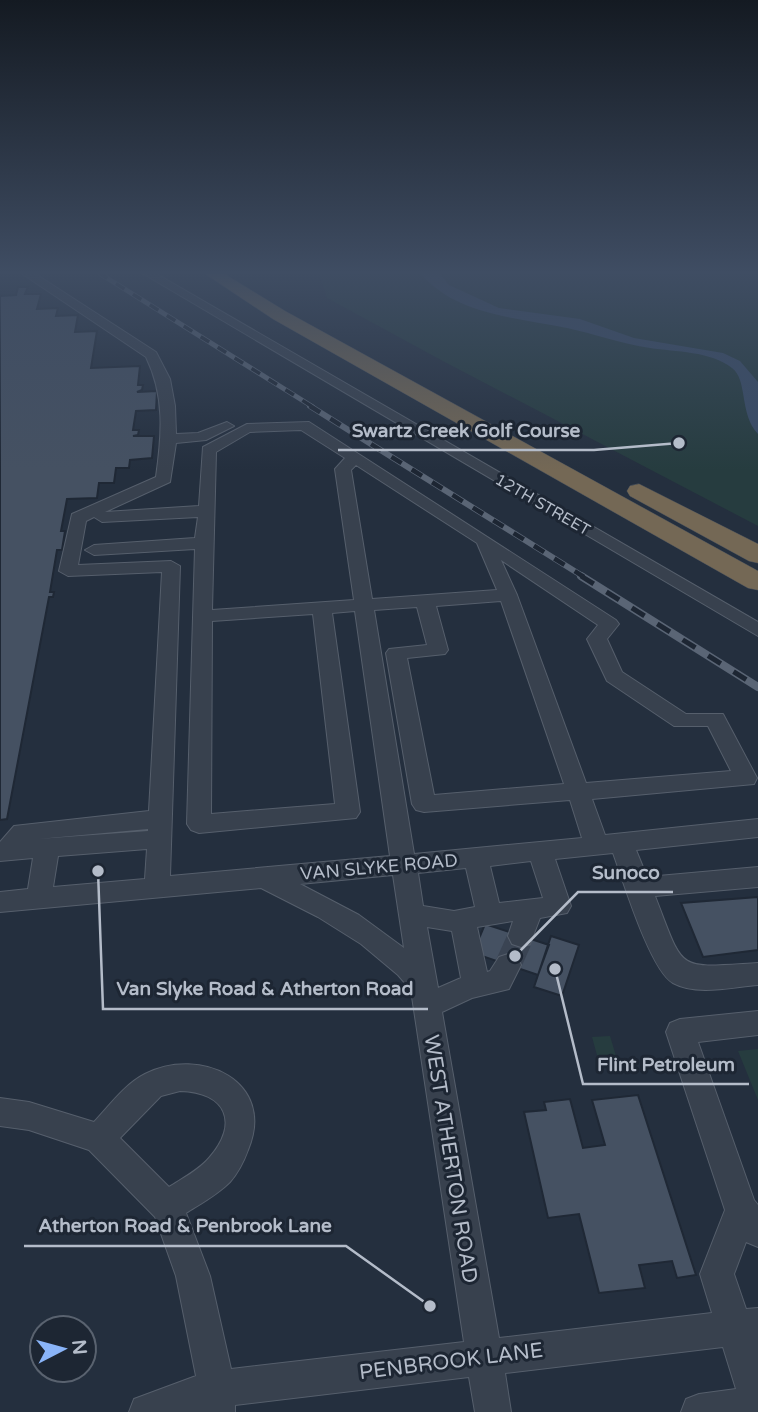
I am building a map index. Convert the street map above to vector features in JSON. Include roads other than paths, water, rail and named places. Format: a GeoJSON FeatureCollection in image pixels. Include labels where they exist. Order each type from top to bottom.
{"type":"FeatureCollection","features":[{"type":"Feature","properties":{"kind":"highway"},"geometry":{"type":"LineString","coordinates":[[322,339],[758,582]]}},
{"type":"Feature","properties":{"kind":"highway"},"geometry":{"type":"LineString","coordinates":[[357,339],[758,555]]}},
{"type":"Feature","properties":{"kind":"street"},"geometry":{"type":"LineString","coordinates":[[127,339],[151,355],[163,379],[169,439],[164,479],[78,518],[68,570],[172,566],[157,888]]}},
{"type":"Feature","properties":{"kind":"street","name":"12TH STREET"},"geometry":{"type":"LineString","coordinates":[[261,339],[758,630]]}},
{"type":"Feature","properties":{"kind":"street"},"geometry":{"type":"LineString","coordinates":[[169,439],[201,438],[256,413],[282,412]]}},
{"type":"Feature","properties":{"kind":"street"},"geometry":{"type":"LineString","coordinates":[[322,608],[348,812],[199,824],[208,450],[247,428],[304,425],[609,624],[597,639],[614,676],[682,721],[715,719],[746,778],[424,804],[396,653],[438,650],[425,601]]}},
{"type":"Feature","properties":{"kind":"street","name":"WEST ATHERTON ROAD"},"geometry":{"type":"LineString","coordinates":[[354,458],[343,469],[403,864],[492,1412]]}},
{"type":"Feature","properties":{"kind":"street"},"geometry":{"type":"LineString","coordinates":[[102,517],[207,511]]}},
{"type":"Feature","properties":{"kind":"street"},"geometry":{"type":"LineString","coordinates":[[484,540],[508,595],[577,792],[639,888],[667,960],[681,974],[701,978],[758,974]]}},
{"type":"Feature","properties":{"kind":"street"},"geometry":{"type":"LineString","coordinates":[[94,550],[204,543]]}},
{"type":"Feature","properties":{"kind":"street"},"geometry":{"type":"LineString","coordinates":[[203,616],[508,595]]}},
{"type":"Feature","properties":{"kind":"street","name":"VAN SLYKE ROAD"},"geometry":{"type":"LineString","coordinates":[[0,902],[476,858],[758,828]]}},
{"type":"Feature","properties":{"kind":"street"},"geometry":{"type":"LineString","coordinates":[[3,851],[47,848],[159,829]]}},
{"type":"Feature","properties":{"kind":"street"},"geometry":{"type":"LineString","coordinates":[[3,851],[22,832],[159,829]]}},
{"type":"Feature","properties":{"kind":"street"},"geometry":{"type":"LineString","coordinates":[[39,898],[47,848]]}},
{"type":"Feature","properties":{"kind":"street"},"geometry":{"type":"LineString","coordinates":[[411,914],[463,920],[489,914],[558,906],[540,851]]}},
{"type":"Feature","properties":{"kind":"street"},"geometry":{"type":"LineString","coordinates":[[476,858],[489,914]]}},
{"type":"Feature","properties":{"kind":"street"},"geometry":{"type":"LineString","coordinates":[[262,877],[319,905],[390,951],[424,995],[499,981],[508,965]]}},
{"type":"Feature","properties":{"kind":"street"},"geometry":{"type":"LineString","coordinates":[[639,888],[758,877]]}},
{"type":"Feature","properties":{"kind":"street"},"geometry":{"type":"LineString","coordinates":[[521,936],[531,909]]}},
{"type":"Feature","properties":{"kind":"street"},"geometry":{"type":"LineString","coordinates":[[463,920],[476,986]]}},
{"type":"Feature","properties":{"kind":"street"},"geometry":{"type":"LineString","coordinates":[[699,1412],[758,1403],[746,1327],[717,1274],[749,1221],[680,1032],[758,1023]]}},
{"type":"Feature","properties":{"kind":"street"},"geometry":{"type":"LineString","coordinates":[[99,1138],[156,1083],[197,1077],[219,1085],[240,1110],[240,1128],[234,1147],[221,1169],[167,1207]]}},
{"type":"Feature","properties":{"kind":"street"},"geometry":{"type":"LineString","coordinates":[[0,1112],[29,1116],[99,1138],[167,1207],[193,1276],[217,1400]]}},
{"type":"Feature","properties":{"kind":"street","name":"PENBROOK LANE"},"geometry":{"type":"LineString","coordinates":[[147,1412],[184,1397],[217,1400],[484,1356],[746,1327]]}},
{"type":"Feature","properties":{"kind":"water"},"geometry":{"type":"Polygon","coordinates":[[[611,339],[639,339],[723,353],[740,361],[758,382],[758,434],[748,417],[740,381],[732,368],[703,355],[611,339]]]}},
{"type":"Feature","properties":{"kind":"tunnel"},"geometry":{"type":"LineString","coordinates":[[508,965],[521,936]]}},
{"type":"Feature","properties":{"kind":"railway"},"geometry":{"type":"LineString","coordinates":[[204,339],[313,407]]}},
{"type":"Feature","properties":{"kind":"railway"},"geometry":{"type":"LineString","coordinates":[[310,406],[584,577]]}},
{"type":"Feature","properties":{"kind":"railway"},"geometry":{"type":"LineString","coordinates":[[581,576],[758,687]]}},
{"type":"Feature","properties":{"kind":"place","name":"Swartz Creek Golf Course"},"geometry":{"type":"Point","coordinates":[679,443]}},
{"type":"Feature","properties":{"kind":"place","name":"Van Slyke Road & Atherton Road"},"geometry":{"type":"Point","coordinates":[98,871]}},
{"type":"Feature","properties":{"kind":"place","name":"Sunoco"},"geometry":{"type":"Point","coordinates":[515,956]}},
{"type":"Feature","properties":{"kind":"place","name":"Flint Petroleum"},"geometry":{"type":"Point","coordinates":[555,969]}},
{"type":"Feature","properties":{"kind":"place","name":"Atherton Road & Penbrook Lane"},"geometry":{"type":"Point","coordinates":[430,1306]}}]}
